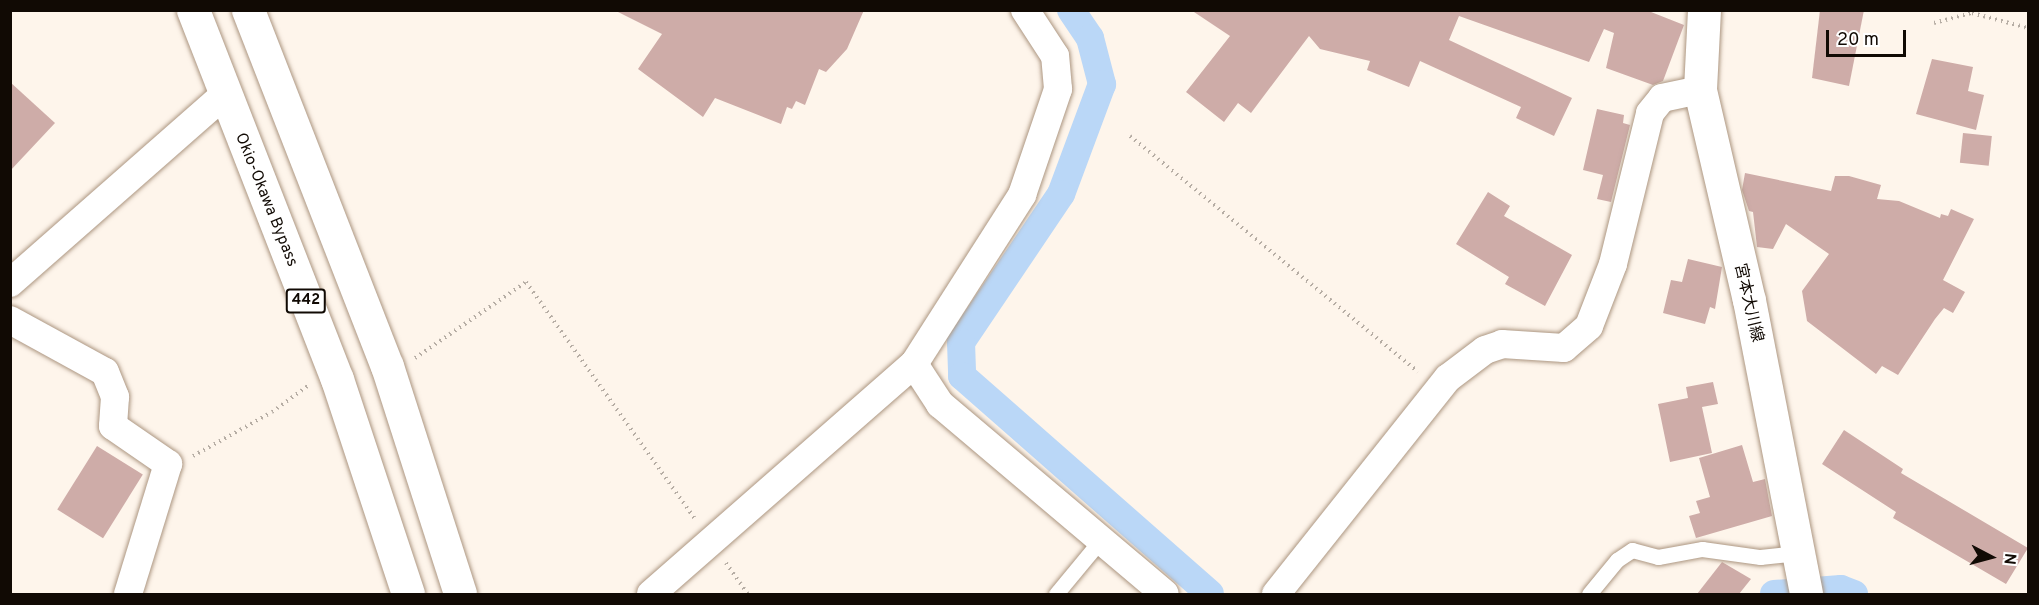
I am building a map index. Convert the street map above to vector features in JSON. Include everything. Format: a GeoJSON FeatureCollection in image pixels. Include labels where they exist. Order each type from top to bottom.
{"type":"FeatureCollection","features":[{"type":"Feature","properties":{"kind":"main road","name":"Okio-Okawa Bypass"},"geometry":{"type":"LineString","coordinates":[[193,10],[337,379],[408,594]]}},
{"type":"Feature","properties":{"kind":"main road"},"geometry":{"type":"LineString","coordinates":[[248,10],[387,366],[460,594]]}},
{"type":"Feature","properties":{"kind":"main road","name":"宮本大川線"},"geometry":{"type":"LineString","coordinates":[[1704,10],[1700,90],[1749,300],[1806,594]]}},
{"type":"Feature","properties":{"kind":"street"},"geometry":{"type":"LineString","coordinates":[[651,594],[914,364],[1022,195],[1058,89],[1055,56],[1024,10]]}},
{"type":"Feature","properties":{"kind":"street"},"geometry":{"type":"LineString","coordinates":[[1276,594],[1439,389],[1485,350],[1502,344],[1564,348],[1577,340],[1596,311],[1613,264],[1650,113],[1662,98],[1700,90]]}},
{"type":"Feature","properties":{"kind":"street"},"geometry":{"type":"LineString","coordinates":[[10,283],[225,94]]}},
{"type":"Feature","properties":{"kind":"street"},"geometry":{"type":"LineString","coordinates":[[10,320],[105,372],[115,397],[113,426],[168,464],[128,594]]}},
{"type":"Feature","properties":{"kind":"street"},"geometry":{"type":"LineString","coordinates":[[914,364],[939,404],[1100,543],[1165,594]]}},
{"type":"Feature","properties":{"kind":"lane"},"geometry":{"type":"LineString","coordinates":[[1056,594],[1100,543]]}},
{"type":"Feature","properties":{"kind":"lane"},"geometry":{"type":"LineString","coordinates":[[1589,594],[1617,560],[1632,550],[1658,557],[1702,549],[1760,557],[1798,553]]}},
{"type":"Feature","properties":{"kind":"path"},"geometry":{"type":"LineString","coordinates":[[1934,23],[1972,12],[2028,28]]}},
{"type":"Feature","properties":{"kind":"path"},"geometry":{"type":"LineString","coordinates":[[1130,135],[1439,389]]}},
{"type":"Feature","properties":{"kind":"path"},"geometry":{"type":"LineString","coordinates":[[387,366],[420,356],[526,282],[748,594]]}},
{"type":"Feature","properties":{"kind":"path"},"geometry":{"type":"LineString","coordinates":[[168,464],[198,454],[313,382],[337,379]]}},
{"type":"Feature","properties":{"kind":"building"},"geometry":{"type":"Polygon","coordinates":[[[614,10],[864,10],[847,49],[826,72],[819,69],[805,105],[796,101],[792,109],[787,107],[781,124],[715,98],[703,117],[638,69],[662,34],[614,10]]]}},
{"type":"Feature","properties":{"kind":"building"},"geometry":{"type":"Polygon","coordinates":[[[1191,10],[1646,10],[1684,25],[1663,81],[1653,85],[1606,68],[1614,33],[1604,29],[1589,62],[1459,16],[1449,40],[1572,98],[1554,136],[1516,118],[1521,107],[1420,61],[1409,87],[1367,70],[1370,61],[1320,49],[1309,36],[1251,113],[1238,103],[1224,122],[1186,92],[1230,36],[1191,10]]]}},
{"type":"Feature","properties":{"kind":"building"},"geometry":{"type":"Polygon","coordinates":[[[1820,10],[1864,10],[1849,86],[1812,78],[1820,10]]]}},
{"type":"Feature","properties":{"kind":"building"},"geometry":{"type":"Polygon","coordinates":[[[1932,59],[1973,67],[1968,91],[1984,95],[1976,130],[1916,114],[1932,59]]]}},
{"type":"Feature","properties":{"kind":"building"},"geometry":{"type":"Polygon","coordinates":[[[10,82],[55,123],[10,171],[10,82]]]}},
{"type":"Feature","properties":{"kind":"building"},"geometry":{"type":"Polygon","coordinates":[[[1597,109],[1624,115],[1623,123],[1630,125],[1611,202],[1597,199],[1603,175],[1583,170],[1597,109]]]}},
{"type":"Feature","properties":{"kind":"building"},"geometry":{"type":"Polygon","coordinates":[[[1963,133],[1992,136],[1989,166],[1960,163],[1963,133]]]}},
{"type":"Feature","properties":{"kind":"building"},"geometry":{"type":"Polygon","coordinates":[[[1745,173],[1831,191],[1835,176],[1849,176],[1881,185],[1877,199],[1899,201],[1940,218],[1941,214],[1948,216],[1951,209],[1974,219],[1943,280],[1965,292],[1953,313],[1944,308],[1935,319],[1898,375],[1882,366],[1876,374],[1807,321],[1802,291],[1829,254],[1786,224],[1773,249],[1757,247],[1753,212],[1749,211],[1742,190],[1745,173]]]}},
{"type":"Feature","properties":{"kind":"building"},"geometry":{"type":"Polygon","coordinates":[[[1488,192],[1510,206],[1504,216],[1572,255],[1545,306],[1505,284],[1509,277],[1456,244],[1488,192]]]}},
{"type":"Feature","properties":{"kind":"building"},"geometry":{"type":"Polygon","coordinates":[[[1688,259],[1722,267],[1715,309],[1710,307],[1705,324],[1663,313],[1671,280],[1682,282],[1688,259]]]}},
{"type":"Feature","properties":{"kind":"building"},"geometry":{"type":"Polygon","coordinates":[[[1713,382],[1718,404],[1702,407],[1712,453],[1670,462],[1658,404],[1688,398],[1686,387],[1713,382]]]}},
{"type":"Feature","properties":{"kind":"building"},"geometry":{"type":"Polygon","coordinates":[[[1844,430],[1903,469],[1901,473],[2028,548],[2006,584],[1893,518],[1896,512],[1822,464],[1844,430]]]}},
{"type":"Feature","properties":{"kind":"building"},"geometry":{"type":"Polygon","coordinates":[[[1742,445],[1753,482],[1765,479],[1772,516],[1696,538],[1689,516],[1700,513],[1696,501],[1710,497],[1699,458],[1742,445]]]}},
{"type":"Feature","properties":{"kind":"building"},"geometry":{"type":"Polygon","coordinates":[[[97,446],[143,475],[103,538],[57,510],[97,446]]]}},
{"type":"Feature","properties":{"kind":"building"},"geometry":{"type":"Polygon","coordinates":[[[1722,562],[1751,579],[1739,594],[1697,594],[1722,562]]]}},
{"type":"Feature","properties":{"kind":"waterway"},"geometry":{"type":"LineString","coordinates":[[1071,10],[1090,38],[1102,84],[1061,194],[961,342],[962,376],[1210,594]]}},
{"type":"Feature","properties":{"kind":"waterway"},"geometry":{"type":"LineString","coordinates":[[1774,594],[1841,589],[1854,594]]}}]}
